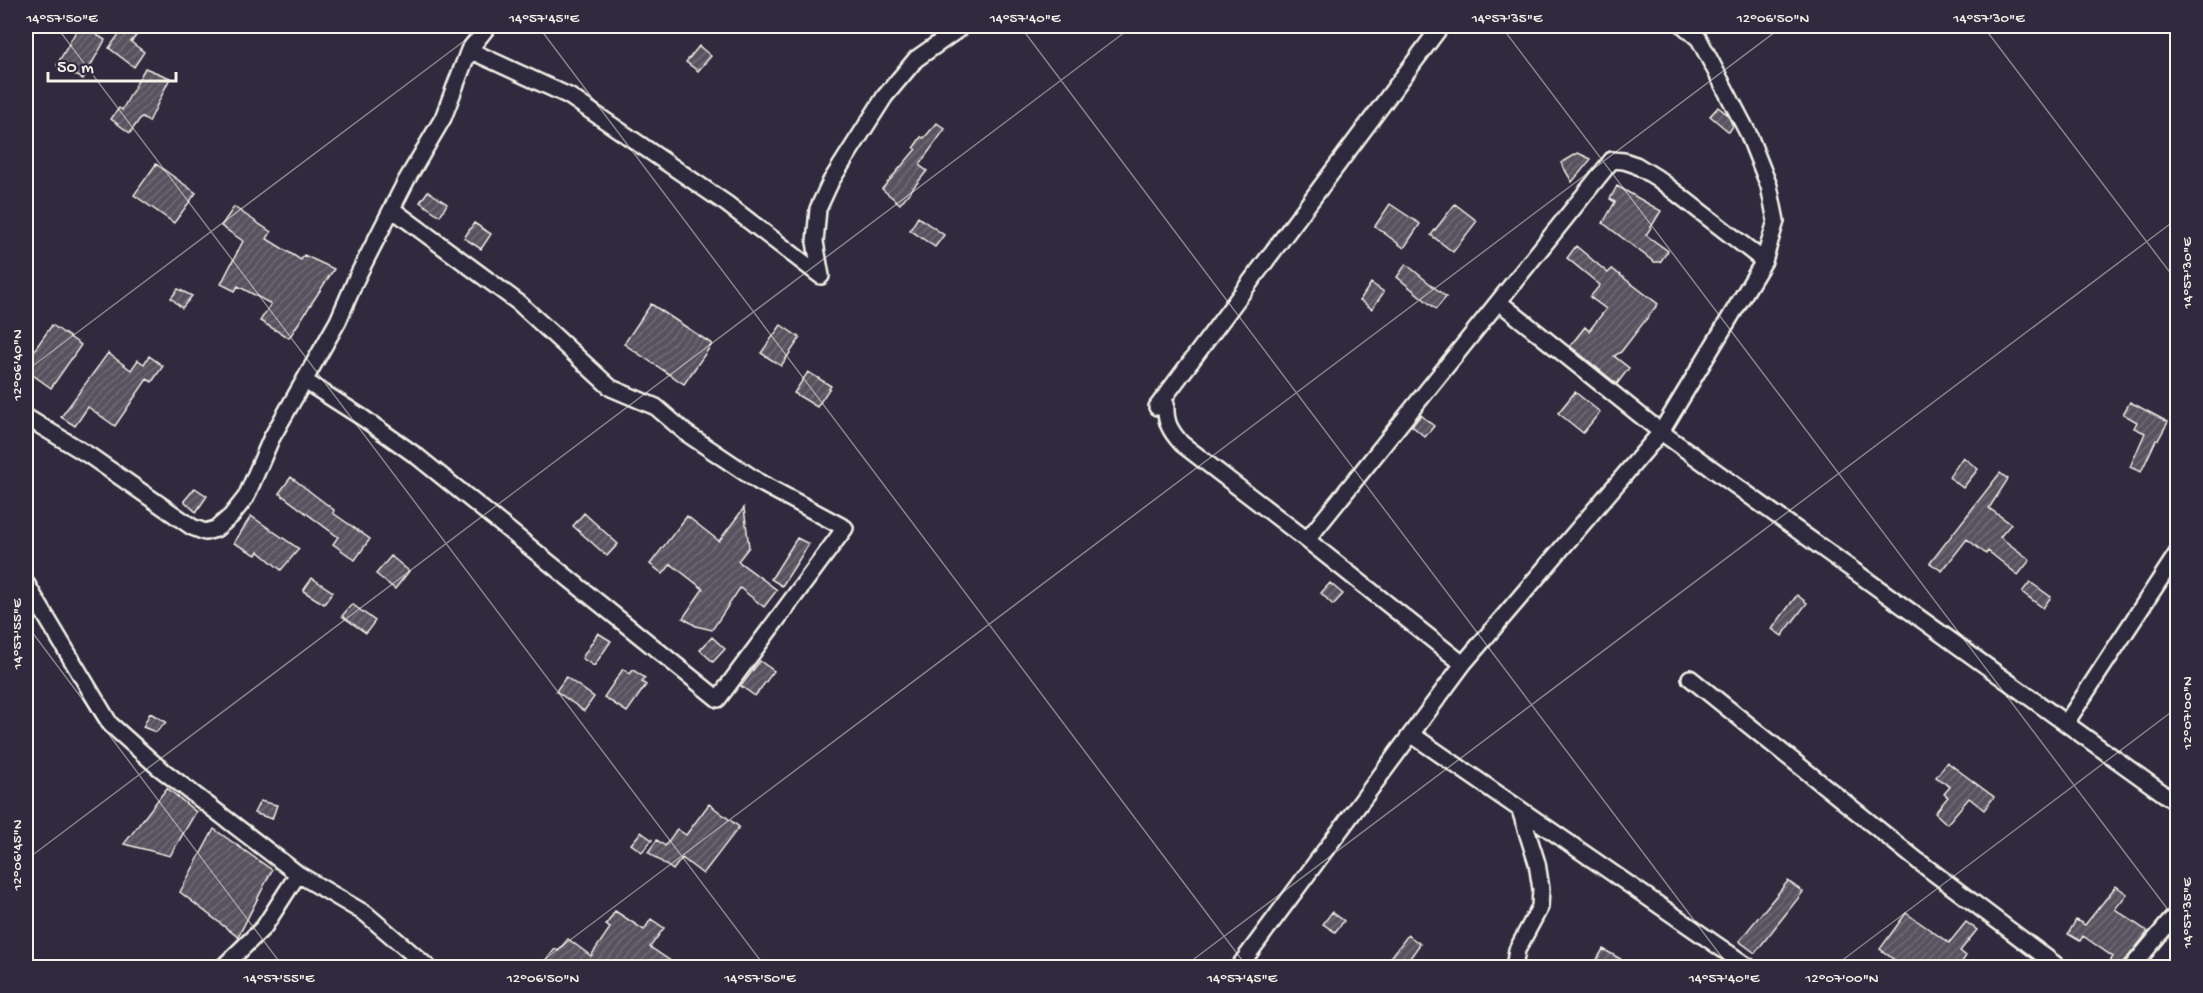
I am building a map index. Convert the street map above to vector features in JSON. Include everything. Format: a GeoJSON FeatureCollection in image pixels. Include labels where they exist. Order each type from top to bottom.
{"type":"FeatureCollection","features":[{"type":"Feature","properties":{"kind":"street"},"geometry":{"type":"LineString","coordinates":[[26,417],[90,456],[192,527],[205,532],[216,530],[246,497],[271,439],[338,321],[357,276],[443,118],[469,50],[488,26]]}},
{"type":"Feature","properties":{"kind":"street"},"geometry":{"type":"LineString","coordinates":[[469,50],[569,96],[727,204],[821,276],[815,242],[817,220],[819,209],[831,181],[885,96],[916,59],[963,26]]}},
{"type":"Feature","properties":{"kind":"street"},"geometry":{"type":"LineString","coordinates":[[1441,26],[1157,407],[1166,404],[1166,418],[1170,431],[1182,444],[1463,664]]}},
{"type":"Feature","properties":{"kind":"street"},"geometry":{"type":"LineString","coordinates":[[1238,968],[1463,664],[1661,432],[1764,261],[1776,221],[1769,186],[1748,133],[1699,39],[1684,26]]}},
{"type":"Feature","properties":{"kind":"street"},"geometry":{"type":"LineString","coordinates":[[1307,540],[1612,160],[1636,165],[1657,178],[1764,261]]}},
{"type":"Feature","properties":{"kind":"street"},"geometry":{"type":"LineString","coordinates":[[305,381],[409,451],[609,609],[718,699],[845,528],[759,482],[686,433],[656,407],[611,388],[519,303],[392,209]]}},
{"type":"Feature","properties":{"kind":"street"},"geometry":{"type":"LineString","coordinates":[[1499,302],[1661,432],[2178,804]]}},
{"type":"Feature","properties":{"kind":"street"},"geometry":{"type":"LineString","coordinates":[[2066,723],[2178,552]]}},
{"type":"Feature","properties":{"kind":"street"},"geometry":{"type":"LineString","coordinates":[[26,583],[110,724],[157,766],[298,874],[366,914],[429,968]]}},
{"type":"Feature","properties":{"kind":"street"},"geometry":{"type":"LineString","coordinates":[[1690,678],[1918,861],[2060,968]]}},
{"type":"Feature","properties":{"kind":"street"},"geometry":{"type":"LineString","coordinates":[[1411,734],[1750,968]]}},
{"type":"Feature","properties":{"kind":"street"},"geometry":{"type":"LineString","coordinates":[[1514,968],[1517,950],[1540,907],[1541,889],[1537,863],[1520,810]]}},
{"type":"Feature","properties":{"kind":"street"},"geometry":{"type":"LineString","coordinates":[[224,967],[264,927],[298,874]]}},
{"type":"Feature","properties":{"kind":"street"},"geometry":{"type":"LineString","coordinates":[[2131,968],[2178,912]]}},
{"type":"Feature","properties":{"kind":"building"},"geometry":{"type":"Polygon","coordinates":[[[79,26],[83,26],[105,40],[83,79],[57,65],[79,26]]]}},
{"type":"Feature","properties":{"kind":"building"},"geometry":{"type":"Polygon","coordinates":[[[125,26],[144,26],[131,42],[144,52],[134,67],[109,48],[125,26]]]}},
{"type":"Feature","properties":{"kind":"building"},"geometry":{"type":"Polygon","coordinates":[[[699,46],[711,56],[698,71],[686,62],[699,46]]]}},
{"type":"Feature","properties":{"kind":"building"},"geometry":{"type":"Polygon","coordinates":[[[145,68],[170,78],[149,122],[141,117],[130,133],[111,119],[119,108],[122,110],[145,68]]]}},
{"type":"Feature","properties":{"kind":"building"},"geometry":{"type":"Polygon","coordinates":[[[1718,107],[1727,114],[1733,126],[1729,132],[1710,116],[1718,107]]]}},
{"type":"Feature","properties":{"kind":"building"},"geometry":{"type":"Polygon","coordinates":[[[937,123],[945,129],[919,165],[927,171],[900,204],[882,189],[916,149],[914,147],[921,137],[924,138],[937,123]]]}},
{"type":"Feature","properties":{"kind":"building"},"geometry":{"type":"Polygon","coordinates":[[[1578,153],[1591,159],[1572,182],[1561,163],[1578,153]]]}},
{"type":"Feature","properties":{"kind":"building"},"geometry":{"type":"Polygon","coordinates":[[[156,164],[196,193],[174,223],[134,195],[156,164]]]}},
{"type":"Feature","properties":{"kind":"building"},"geometry":{"type":"Polygon","coordinates":[[[1617,186],[1661,211],[1646,235],[1668,251],[1660,262],[1654,262],[1603,223],[1615,202],[1610,199],[1617,186]]]}},
{"type":"Feature","properties":{"kind":"building"},"geometry":{"type":"Polygon","coordinates":[[[428,191],[447,204],[440,216],[420,202],[428,191]]]}},
{"type":"Feature","properties":{"kind":"building"},"geometry":{"type":"Polygon","coordinates":[[[1390,204],[1420,224],[1404,248],[1375,226],[1390,204]]]}},
{"type":"Feature","properties":{"kind":"building"},"geometry":{"type":"Polygon","coordinates":[[[1455,204],[1477,221],[1453,252],[1431,235],[1455,204]]]}},
{"type":"Feature","properties":{"kind":"building"},"geometry":{"type":"Polygon","coordinates":[[[234,207],[271,232],[267,239],[301,260],[304,255],[334,269],[289,338],[260,321],[271,304],[238,286],[235,291],[221,284],[243,241],[221,226],[234,207]]]}},
{"type":"Feature","properties":{"kind":"building"},"geometry":{"type":"Polygon","coordinates":[[[918,217],[944,235],[935,247],[910,230],[918,217]]]}},
{"type":"Feature","properties":{"kind":"building"},"geometry":{"type":"Polygon","coordinates":[[[474,223],[491,234],[481,249],[464,238],[474,223]]]}},
{"type":"Feature","properties":{"kind":"building"},"geometry":{"type":"Polygon","coordinates":[[[1576,246],[1608,273],[1612,269],[1658,304],[1621,352],[1614,356],[1629,368],[1617,384],[1570,346],[1585,327],[1589,331],[1606,309],[1590,297],[1600,285],[1567,258],[1576,246]]]}},
{"type":"Feature","properties":{"kind":"building"},"geometry":{"type":"Polygon","coordinates":[[[1406,264],[1446,297],[1436,309],[1397,277],[1406,264]]]}},
{"type":"Feature","properties":{"kind":"building"},"geometry":{"type":"Polygon","coordinates":[[[1371,283],[1384,292],[1372,309],[1360,300],[1371,283]]]}},
{"type":"Feature","properties":{"kind":"building"},"geometry":{"type":"Polygon","coordinates":[[[178,289],[192,296],[182,308],[171,298],[178,289]]]}},
{"type":"Feature","properties":{"kind":"building"},"geometry":{"type":"Polygon","coordinates":[[[651,304],[712,344],[684,384],[624,344],[651,304]]]}},
{"type":"Feature","properties":{"kind":"building"},"geometry":{"type":"Polygon","coordinates":[[[52,325],[81,345],[51,388],[26,370],[26,362],[52,325]]]}},
{"type":"Feature","properties":{"kind":"building"},"geometry":{"type":"Polygon","coordinates":[[[781,325],[800,338],[781,366],[761,353],[781,325]]]}},
{"type":"Feature","properties":{"kind":"building"},"geometry":{"type":"Polygon","coordinates":[[[108,353],[131,370],[138,360],[144,364],[149,356],[163,366],[152,382],[147,379],[115,426],[88,407],[75,426],[61,417],[108,353]]]}},
{"type":"Feature","properties":{"kind":"building"},"geometry":{"type":"Polygon","coordinates":[[[808,372],[831,386],[817,407],[794,393],[808,372]]]}},
{"type":"Feature","properties":{"kind":"building"},"geometry":{"type":"Polygon","coordinates":[[[1575,392],[1600,412],[1583,433],[1558,413],[1575,392]]]}},
{"type":"Feature","properties":{"kind":"building"},"geometry":{"type":"Polygon","coordinates":[[[2130,402],[2168,422],[2156,440],[2141,472],[2130,467],[2145,433],[2134,428],[2137,422],[2123,414],[2130,402]]]}},
{"type":"Feature","properties":{"kind":"building"},"geometry":{"type":"Polygon","coordinates":[[[1421,415],[1434,426],[1425,437],[1412,426],[1421,415]]]}},
{"type":"Feature","properties":{"kind":"building"},"geometry":{"type":"Polygon","coordinates":[[[1963,457],[1978,469],[1963,488],[1949,477],[1963,457]]]}},
{"type":"Feature","properties":{"kind":"building"},"geometry":{"type":"Polygon","coordinates":[[[2000,473],[2008,479],[1989,508],[2011,524],[2000,537],[2030,560],[2018,575],[1988,551],[1986,554],[1967,539],[1942,571],[1930,563],[2000,473]]]}},
{"type":"Feature","properties":{"kind":"building"},"geometry":{"type":"Polygon","coordinates":[[[291,477],[334,510],[333,513],[370,539],[355,560],[333,544],[338,537],[279,493],[291,477]]]}},
{"type":"Feature","properties":{"kind":"building"},"geometry":{"type":"Polygon","coordinates":[[[195,488],[207,496],[196,512],[184,501],[195,488]]]}},
{"type":"Feature","properties":{"kind":"building"},"geometry":{"type":"Polygon","coordinates":[[[744,508],[749,547],[738,561],[777,590],[764,607],[740,588],[712,630],[696,626],[683,618],[703,589],[671,564],[663,574],[650,564],[687,516],[719,541],[744,508]]]}},
{"type":"Feature","properties":{"kind":"building"},"geometry":{"type":"Polygon","coordinates":[[[584,513],[618,544],[607,556],[573,526],[584,513]]]}},
{"type":"Feature","properties":{"kind":"building"},"geometry":{"type":"Polygon","coordinates":[[[251,516],[299,549],[281,570],[258,551],[256,555],[234,543],[251,516]]]}},
{"type":"Feature","properties":{"kind":"building"},"geometry":{"type":"Polygon","coordinates":[[[797,538],[809,544],[782,586],[771,579],[797,538]]]}},
{"type":"Feature","properties":{"kind":"building"},"geometry":{"type":"Polygon","coordinates":[[[391,556],[409,571],[395,589],[376,574],[391,556]]]}},
{"type":"Feature","properties":{"kind":"building"},"geometry":{"type":"Polygon","coordinates":[[[312,578],[333,592],[324,604],[303,591],[312,578]]]}},
{"type":"Feature","properties":{"kind":"building"},"geometry":{"type":"Polygon","coordinates":[[[2030,582],[2051,597],[2043,608],[2022,592],[2030,582]]]}},
{"type":"Feature","properties":{"kind":"building"},"geometry":{"type":"Polygon","coordinates":[[[1330,583],[1343,594],[1333,605],[1321,593],[1330,583]]]}},
{"type":"Feature","properties":{"kind":"building"},"geometry":{"type":"Polygon","coordinates":[[[1797,595],[1807,603],[1782,636],[1772,629],[1797,595]]]}},
{"type":"Feature","properties":{"kind":"building"},"geometry":{"type":"Polygon","coordinates":[[[352,604],[375,621],[366,633],[342,616],[352,604]]]}},
{"type":"Feature","properties":{"kind":"building"},"geometry":{"type":"Polygon","coordinates":[[[598,633],[611,641],[594,666],[582,658],[598,633]]]}},
{"type":"Feature","properties":{"kind":"building"},"geometry":{"type":"Polygon","coordinates":[[[712,637],[725,649],[713,662],[700,650],[712,637]]]}},
{"type":"Feature","properties":{"kind":"building"},"geometry":{"type":"Polygon","coordinates":[[[760,661],[774,671],[755,696],[741,686],[760,661]]]}},
{"type":"Feature","properties":{"kind":"building"},"geometry":{"type":"Polygon","coordinates":[[[623,669],[630,674],[633,670],[645,678],[642,682],[646,685],[627,712],[604,697],[623,669]]]}},
{"type":"Feature","properties":{"kind":"building"},"geometry":{"type":"Polygon","coordinates":[[[566,677],[594,697],[584,711],[556,691],[566,677]]]}},
{"type":"Feature","properties":{"kind":"building"},"geometry":{"type":"Polygon","coordinates":[[[150,713],[166,722],[156,732],[143,727],[150,713]]]}},
{"type":"Feature","properties":{"kind":"building"},"geometry":{"type":"Polygon","coordinates":[[[1947,762],[1994,797],[1984,810],[1969,798],[1947,824],[1935,813],[1948,797],[1944,794],[1950,787],[1936,777],[1947,762]]]}},
{"type":"Feature","properties":{"kind":"building"},"geometry":{"type":"Polygon","coordinates":[[[167,788],[196,812],[170,856],[124,844],[167,788]]]}},
{"type":"Feature","properties":{"kind":"building"},"geometry":{"type":"Polygon","coordinates":[[[260,801],[277,805],[272,819],[254,813],[260,801]]]}},
{"type":"Feature","properties":{"kind":"building"},"geometry":{"type":"Polygon","coordinates":[[[709,804],[739,827],[703,874],[682,858],[673,870],[648,852],[657,840],[665,846],[677,829],[686,835],[709,804]]]}},
{"type":"Feature","properties":{"kind":"building"},"geometry":{"type":"Polygon","coordinates":[[[214,829],[272,870],[238,937],[180,892],[214,829]]]}},
{"type":"Feature","properties":{"kind":"building"},"geometry":{"type":"Polygon","coordinates":[[[641,832],[652,840],[642,852],[631,844],[641,832]]]}},
{"type":"Feature","properties":{"kind":"building"},"geometry":{"type":"Polygon","coordinates":[[[1788,881],[1803,892],[1755,953],[1739,941],[1788,881]]]}},
{"type":"Feature","properties":{"kind":"building"},"geometry":{"type":"Polygon","coordinates":[[[2116,886],[2127,894],[2115,909],[2148,932],[2121,968],[2105,968],[2113,957],[2083,936],[2080,941],[2068,934],[2076,920],[2085,925],[2116,886]]]}},
{"type":"Feature","properties":{"kind":"building"},"geometry":{"type":"Polygon","coordinates":[[[615,911],[644,930],[651,919],[664,928],[650,947],[681,968],[540,968],[555,949],[558,951],[568,939],[591,956],[610,928],[606,925],[615,911]]]}},
{"type":"Feature","properties":{"kind":"building"},"geometry":{"type":"Polygon","coordinates":[[[1332,912],[1344,921],[1335,932],[1323,924],[1332,912]]]}},
{"type":"Feature","properties":{"kind":"building"},"geometry":{"type":"Polygon","coordinates":[[[1906,913],[1949,943],[1966,922],[1977,930],[1960,951],[1966,956],[1958,968],[1905,968],[1880,949],[1906,913]]]}},
{"type":"Feature","properties":{"kind":"building"},"geometry":{"type":"Polygon","coordinates":[[[1408,935],[1420,944],[1410,958],[1422,968],[1383,968],[1408,935]]]}},
{"type":"Feature","properties":{"kind":"building"},"geometry":{"type":"Polygon","coordinates":[[[1603,949],[1636,968],[1592,968],[1603,949]]]}}]}
